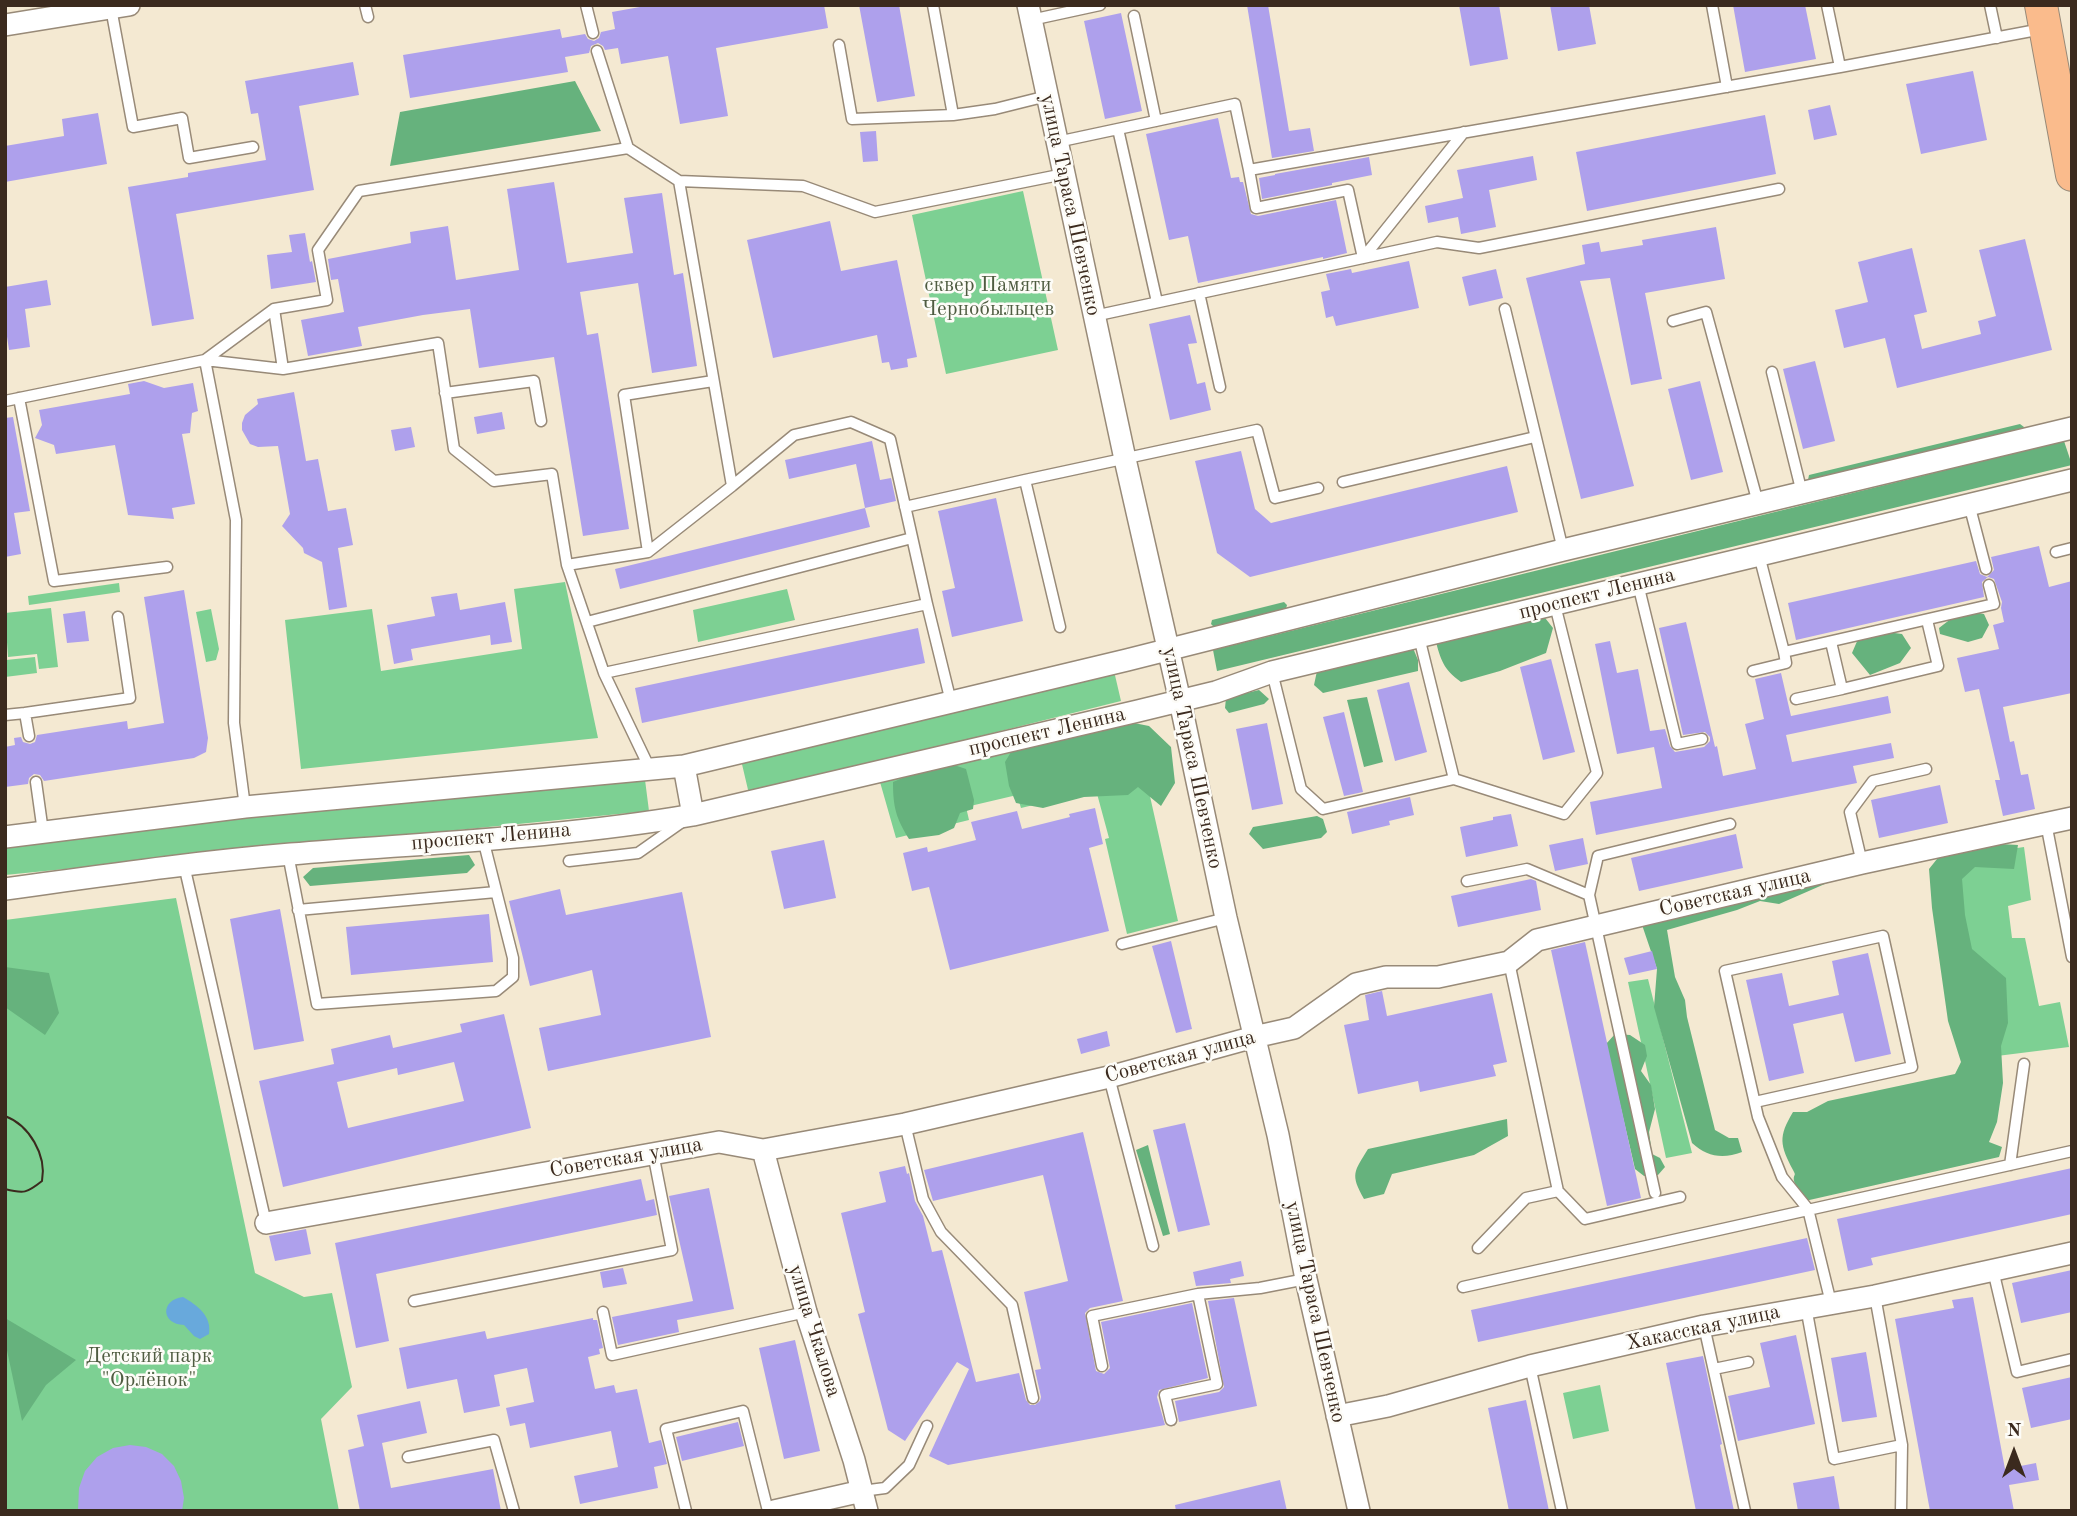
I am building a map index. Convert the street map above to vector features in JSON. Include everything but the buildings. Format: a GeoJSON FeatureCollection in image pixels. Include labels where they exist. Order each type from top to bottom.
{"type":"FeatureCollection","features":[{"type":"Feature","properties":{"kind":"main road"},"geometry":{"type":"LineString","coordinates":[[2043,17],[2067,119],[2072,175]]}},
{"type":"Feature","properties":{"kind":"street"},"geometry":{"type":"LineString","coordinates":[[5,25],[120,7]]}},
{"type":"Feature","properties":{"kind":"street","name":"улица Тараса Шевченко"},"geometry":{"type":"LineString","coordinates":[[1029,13],[1226,918],[1278,1135],[1306,1279],[1359,1511]]}},
{"type":"Feature","properties":{"kind":"street"},"geometry":{"type":"LineString","coordinates":[[5,837],[245,807],[684,766],[2072,428]]}},
{"type":"Feature","properties":{"kind":"street","name":"проспект Ленина"},"geometry":{"type":"LineString","coordinates":[[5,889],[184,865],[483,839],[693,815],[1180,701],[1216,692],[1272,672],[2072,480]]}},
{"type":"Feature","properties":{"kind":"street"},"geometry":{"type":"LineString","coordinates":[[684,766],[693,815]]}},
{"type":"Feature","properties":{"kind":"street","name":"Советская улица"},"geometry":{"type":"LineString","coordinates":[[265,1223],[719,1142],[764,1150],[905,1124],[1109,1077],[1294,1028],[1356,984],[1386,977],[1438,977],[1509,962],[1537,940],[1862,863],[2072,818]]}},
{"type":"Feature","properties":{"kind":"street","name":"улица Чкалова"},"geometry":{"type":"LineString","coordinates":[[764,1150],[806,1312],[854,1460],[864,1501]]}},
{"type":"Feature","properties":{"kind":"street","name":"Хакасская улица"},"geometry":{"type":"LineString","coordinates":[[1338,1416],[1388,1406],[1531,1366],[1704,1326],[1875,1296],[2072,1253]]}},
{"type":"Feature","properties":{"kind":"street"},"geometry":{"type":"LineString","coordinates":[[774,1511],[864,1501]]}},
{"type":"Feature","properties":{"kind":"lane"},"geometry":{"type":"LineString","coordinates":[[365,5],[368,17]]}},
{"type":"Feature","properties":{"kind":"lane"},"geometry":{"type":"LineString","coordinates":[[586,5],[593,33]]}},
{"type":"Feature","properties":{"kind":"lane"},"geometry":{"type":"LineString","coordinates":[[933,5],[953,115]]}},
{"type":"Feature","properties":{"kind":"lane"},"geometry":{"type":"LineString","coordinates":[[1029,13],[1100,5]]}},
{"type":"Feature","properties":{"kind":"lane"},"geometry":{"type":"LineString","coordinates":[[1712,5],[1727,87]]}},
{"type":"Feature","properties":{"kind":"lane"},"geometry":{"type":"LineString","coordinates":[[1827,5],[1840,67]]}},
{"type":"Feature","properties":{"kind":"lane"},"geometry":{"type":"LineString","coordinates":[[1990,5],[1997,38]]}},
{"type":"Feature","properties":{"kind":"lane"},"geometry":{"type":"LineString","coordinates":[[120,7],[133,127],[182,118],[189,158],[253,147]]}},
{"type":"Feature","properties":{"kind":"lane"},"geometry":{"type":"LineString","coordinates":[[1134,16],[1156,121]]}},
{"type":"Feature","properties":{"kind":"lane"},"geometry":{"type":"LineString","coordinates":[[1249,170],[1997,38],[2043,17]]}},
{"type":"Feature","properties":{"kind":"lane"},"geometry":{"type":"LineString","coordinates":[[839,45],[852,119],[953,115],[995,109],[1047,96]]}},
{"type":"Feature","properties":{"kind":"lane"},"geometry":{"type":"LineString","coordinates":[[597,51],[628,148],[679,181],[803,186],[875,212],[1063,174]]}},
{"type":"Feature","properties":{"kind":"lane"},"geometry":{"type":"LineString","coordinates":[[1057,142],[1235,104],[1256,208],[1348,190],[1363,258]]}},
{"type":"Feature","properties":{"kind":"lane"},"geometry":{"type":"LineString","coordinates":[[1118,129],[1157,302]]}},
{"type":"Feature","properties":{"kind":"lane"},"geometry":{"type":"LineString","coordinates":[[1363,258],[1464,132]]}},
{"type":"Feature","properties":{"kind":"lane"},"geometry":{"type":"LineString","coordinates":[[205,360],[274,309],[327,300],[318,250],[359,191],[628,148]]}},
{"type":"Feature","properties":{"kind":"lane"},"geometry":{"type":"LineString","coordinates":[[679,181],[733,486]]}},
{"type":"Feature","properties":{"kind":"lane"},"geometry":{"type":"LineString","coordinates":[[1094,316],[1437,242],[1479,248],[1779,188]]}},
{"type":"Feature","properties":{"kind":"lane"},"geometry":{"type":"LineString","coordinates":[[1199,293],[1220,387]]}},
{"type":"Feature","properties":{"kind":"lane"},"geometry":{"type":"LineString","coordinates":[[274,309],[283,369]]}},
{"type":"Feature","properties":{"kind":"lane"},"geometry":{"type":"LineString","coordinates":[[1505,309],[1563,550]]}},
{"type":"Feature","properties":{"kind":"lane"},"geometry":{"type":"LineString","coordinates":[[1673,321],[1706,312],[1758,503]]}},
{"type":"Feature","properties":{"kind":"lane"},"geometry":{"type":"LineString","coordinates":[[5,401],[205,360],[283,369],[438,344],[454,449],[494,481],[552,474],[567,565],[604,673],[650,769]]}},
{"type":"Feature","properties":{"kind":"lane"},"geometry":{"type":"LineString","coordinates":[[205,360],[236,520],[234,723],[245,807]]}},
{"type":"Feature","properties":{"kind":"lane"},"geometry":{"type":"LineString","coordinates":[[1772,372],[1802,493]]}},
{"type":"Feature","properties":{"kind":"lane"},"geometry":{"type":"LineString","coordinates":[[445,393],[534,381],[541,421]]}},
{"type":"Feature","properties":{"kind":"lane"},"geometry":{"type":"LineString","coordinates":[[648,552],[624,396],[713,381]]}},
{"type":"Feature","properties":{"kind":"lane"},"geometry":{"type":"LineString","coordinates":[[19,398],[54,581],[167,567]]}},
{"type":"Feature","properties":{"kind":"lane"},"geometry":{"type":"LineString","coordinates":[[567,565],[648,552],[794,435],[851,422],[890,439],[951,702]]}},
{"type":"Feature","properties":{"kind":"lane"},"geometry":{"type":"LineString","coordinates":[[905,507],[1257,430],[1275,498],[1318,488]]}},
{"type":"Feature","properties":{"kind":"lane"},"geometry":{"type":"LineString","coordinates":[[1343,482],[1535,437]]}},
{"type":"Feature","properties":{"kind":"lane"},"geometry":{"type":"LineString","coordinates":[[1025,480],[1060,627]]}},
{"type":"Feature","properties":{"kind":"lane"},"geometry":{"type":"LineString","coordinates":[[1969,505],[1986,569]]}},
{"type":"Feature","properties":{"kind":"lane"},"geometry":{"type":"LineString","coordinates":[[587,622],[912,538]]}},
{"type":"Feature","properties":{"kind":"lane"},"geometry":{"type":"LineString","coordinates":[[2056,552],[2072,548]]}},
{"type":"Feature","properties":{"kind":"lane"},"geometry":{"type":"LineString","coordinates":[[1753,671],[1786,663],[1759,555]]}},
{"type":"Feature","properties":{"kind":"lane"},"geometry":{"type":"LineString","coordinates":[[1638,584],[1677,744],[1702,739]]}},
{"type":"Feature","properties":{"kind":"lane"},"geometry":{"type":"LineString","coordinates":[[1784,652],[1994,604],[1989,585]]}},
{"type":"Feature","properties":{"kind":"lane"},"geometry":{"type":"LineString","coordinates":[[604,673],[927,604]]}},
{"type":"Feature","properties":{"kind":"lane"},"geometry":{"type":"LineString","coordinates":[[1272,672],[1301,789],[1323,809],[1454,779],[1564,814],[1597,773],[1555,605]]}},
{"type":"Feature","properties":{"kind":"lane"},"geometry":{"type":"LineString","coordinates":[[5,715],[130,698],[118,617]]}},
{"type":"Feature","properties":{"kind":"lane"},"geometry":{"type":"LineString","coordinates":[[1796,699],[1938,666],[1927,620]]}},
{"type":"Feature","properties":{"kind":"lane"},"geometry":{"type":"LineString","coordinates":[[1419,637],[1454,779]]}},
{"type":"Feature","properties":{"kind":"lane"},"geometry":{"type":"LineString","coordinates":[[1831,642],[1842,689]]}},
{"type":"Feature","properties":{"kind":"lane"},"geometry":{"type":"LineString","coordinates":[[25,713],[29,736]]}},
{"type":"Feature","properties":{"kind":"lane"},"geometry":{"type":"LineString","coordinates":[[1862,863],[1850,812],[1873,781],[1926,769]]}},
{"type":"Feature","properties":{"kind":"lane"},"geometry":{"type":"LineString","coordinates":[[36,782],[43,832]]}},
{"type":"Feature","properties":{"kind":"lane"},"geometry":{"type":"LineString","coordinates":[[569,861],[638,853],[693,815]]}},
{"type":"Feature","properties":{"kind":"lane"},"geometry":{"type":"LineString","coordinates":[[2046,823],[2072,957]]}},
{"type":"Feature","properties":{"kind":"lane"},"geometry":{"type":"LineString","coordinates":[[1655,1193],[1589,895],[1598,856],[1730,824]]}},
{"type":"Feature","properties":{"kind":"lane"},"geometry":{"type":"LineString","coordinates":[[288,855],[317,1004],[496,990],[513,976],[513,958],[483,839]]}},
{"type":"Feature","properties":{"kind":"lane"},"geometry":{"type":"LineString","coordinates":[[184,865],[265,1223]]}},
{"type":"Feature","properties":{"kind":"lane"},"geometry":{"type":"LineString","coordinates":[[1467,881],[1527,869],[1589,895]]}},
{"type":"Feature","properties":{"kind":"lane"},"geometry":{"type":"LineString","coordinates":[[298,910],[496,892]]}},
{"type":"Feature","properties":{"kind":"lane"},"geometry":{"type":"LineString","coordinates":[[1122,944],[1226,918]]}},
{"type":"Feature","properties":{"kind":"lane"},"geometry":{"type":"LineString","coordinates":[[1755,1102],[1912,1067],[1883,936],[1725,971],[1755,1102],[1761,1126],[1782,1177],[1808,1209],[1831,1303]]}},
{"type":"Feature","properties":{"kind":"lane"},"geometry":{"type":"LineString","coordinates":[[1509,962],[1558,1191],[1585,1219],[1680,1197]]}},
{"type":"Feature","properties":{"kind":"lane"},"geometry":{"type":"LineString","coordinates":[[2010,1165],[2024,1064]]}},
{"type":"Feature","properties":{"kind":"lane"},"geometry":{"type":"LineString","coordinates":[[1109,1077],[1153,1246]]}},
{"type":"Feature","properties":{"kind":"lane"},"geometry":{"type":"LineString","coordinates":[[905,1124],[923,1199],[941,1231],[1012,1305],[1034,1398]]}},
{"type":"Feature","properties":{"kind":"lane"},"geometry":{"type":"LineString","coordinates":[[1463,1287],[2072,1151]]}},
{"type":"Feature","properties":{"kind":"lane"},"geometry":{"type":"LineString","coordinates":[[414,1301],[672,1250],[653,1153]]}},
{"type":"Feature","properties":{"kind":"lane"},"geometry":{"type":"LineString","coordinates":[[1478,1248],[1525,1198],[1558,1191]]}},
{"type":"Feature","properties":{"kind":"lane"},"geometry":{"type":"LineString","coordinates":[[1993,1270],[2017,1372],[2072,1359]]}},
{"type":"Feature","properties":{"kind":"lane"},"geometry":{"type":"LineString","coordinates":[[1102,1366],[1092,1316],[1198,1294],[1260,1288],[1306,1279]]}},
{"type":"Feature","properties":{"kind":"lane"},"geometry":{"type":"LineString","coordinates":[[1171,1420],[1166,1395],[1217,1384],[1198,1294]]}},
{"type":"Feature","properties":{"kind":"lane"},"geometry":{"type":"LineString","coordinates":[[1875,1296],[1902,1446],[1901,1511]]}},
{"type":"Feature","properties":{"kind":"lane"},"geometry":{"type":"LineString","coordinates":[[1806,1307],[1834,1459],[1902,1446]]}},
{"type":"Feature","properties":{"kind":"lane"},"geometry":{"type":"LineString","coordinates":[[603,1312],[612,1354],[806,1312]]}},
{"type":"Feature","properties":{"kind":"lane"},"geometry":{"type":"LineString","coordinates":[[1704,1326],[1745,1511]]}},
{"type":"Feature","properties":{"kind":"lane"},"geometry":{"type":"LineString","coordinates":[[1714,1369],[1748,1362]]}},
{"type":"Feature","properties":{"kind":"lane"},"geometry":{"type":"LineString","coordinates":[[1531,1366],[1562,1511]]}},
{"type":"Feature","properties":{"kind":"lane"},"geometry":{"type":"LineString","coordinates":[[686,1511],[666,1429],[743,1411],[768,1511]]}},
{"type":"Feature","properties":{"kind":"lane"},"geometry":{"type":"LineString","coordinates":[[864,1501],[885,1488],[909,1465],[927,1426]]}},
{"type":"Feature","properties":{"kind":"lane"},"geometry":{"type":"LineString","coordinates":[[408,1457],[494,1440],[514,1511]]}},
{"type":"Feature","properties":{"kind":"green space"},"geometry":{"type":"Polygon","coordinates":[[[575,81],[601,131],[390,166],[400,112],[575,81]]]}},
{"type":"Feature","properties":{"kind":"green space","name":"сквер Памяти Чернобыльцев"},"geometry":{"type":"Polygon","coordinates":[[[1023,191],[1058,350],[946,374],[912,215],[1023,191]]]}},
{"type":"Feature","properties":{"kind":"green space"},"geometry":{"type":"Polygon","coordinates":[[[2020,424],[2024,427],[2023,431],[1811,483],[1808,480],[1809,475],[2020,424]]]}},
{"type":"Feature","properties":{"kind":"green space"},"geometry":{"type":"Polygon","coordinates":[[[2064,441],[2072,465],[1217,671],[1213,650],[2064,441]]]}},
{"type":"Feature","properties":{"kind":"green space"},"geometry":{"type":"Polygon","coordinates":[[[565,582],[598,738],[301,769],[285,620],[372,609],[381,671],[522,649],[514,589],[565,582]]]}},
{"type":"Feature","properties":{"kind":"green space"},"geometry":{"type":"Polygon","coordinates":[[[119,583],[120,592],[29,605],[28,596],[119,583]]]}},
{"type":"Feature","properties":{"kind":"green space"},"geometry":{"type":"Polygon","coordinates":[[[787,589],[795,620],[698,642],[693,610],[787,589]]]}},
{"type":"Feature","properties":{"kind":"green space"},"geometry":{"type":"Polygon","coordinates":[[[1284,602],[1286,609],[1214,627],[1211,624],[1212,620],[1284,602]]]}},
{"type":"Feature","properties":{"kind":"green space"},"geometry":{"type":"Polygon","coordinates":[[[51,608],[58,667],[39,669],[37,654],[8,657],[5,613],[51,608]]]}},
{"type":"Feature","properties":{"kind":"green space"},"geometry":{"type":"Polygon","coordinates":[[[211,609],[219,649],[216,660],[206,662],[196,612],[211,609]]]}},
{"type":"Feature","properties":{"kind":"green space"},"geometry":{"type":"Polygon","coordinates":[[[1542,614],[1553,628],[1546,653],[1500,671],[1461,682],[1450,673],[1439,653],[1435,639],[1542,614]]]}},
{"type":"Feature","properties":{"kind":"green space"},"geometry":{"type":"Polygon","coordinates":[[[1984,614],[1989,625],[1982,638],[1968,642],[1940,634],[1939,628],[1952,618],[1984,614]]]}},
{"type":"Feature","properties":{"kind":"green space"},"geometry":{"type":"Polygon","coordinates":[[[1887,632],[1902,634],[1911,648],[1900,663],[1870,675],[1852,653],[1858,639],[1887,632]]]}},
{"type":"Feature","properties":{"kind":"green space"},"geometry":{"type":"Polygon","coordinates":[[[1413,648],[1418,660],[1418,671],[1323,693],[1314,685],[1317,671],[1413,648]]]}},
{"type":"Feature","properties":{"kind":"green space"},"geometry":{"type":"Polygon","coordinates":[[[5,655],[6,660],[35,657],[37,673],[5,677],[5,655]]]}},
{"type":"Feature","properties":{"kind":"green space"},"geometry":{"type":"Polygon","coordinates":[[[1114,671],[1121,701],[749,794],[741,760],[1114,671]]]}},
{"type":"Feature","properties":{"kind":"green space"},"geometry":{"type":"Polygon","coordinates":[[[1259,690],[1269,699],[1264,704],[1229,713],[1225,708],[1226,698],[1259,690]]]}},
{"type":"Feature","properties":{"kind":"green space"},"geometry":{"type":"Polygon","coordinates":[[[1367,697],[1383,762],[1364,767],[1347,700],[1367,697]]]}},
{"type":"Feature","properties":{"kind":"green space"},"geometry":{"type":"Polygon","coordinates":[[[1134,723],[1149,726],[1171,747],[1175,783],[1161,806],[1138,787],[1128,795],[1084,797],[1043,808],[1016,803],[1009,786],[1005,762],[1014,747],[1134,723]]]}},
{"type":"Feature","properties":{"kind":"green space"},"geometry":{"type":"Polygon","coordinates":[[[1134,725],[1178,921],[1127,934],[1105,839],[1109,838],[1096,790],[1021,808],[1017,795],[966,807],[969,820],[896,838],[880,782],[1134,725]]]}},
{"type":"Feature","properties":{"kind":"green space"},"geometry":{"type":"Polygon","coordinates":[[[948,763],[966,769],[974,800],[973,809],[960,813],[954,828],[939,835],[909,839],[896,812],[893,782],[927,768],[948,763]]]}},
{"type":"Feature","properties":{"kind":"green space"},"geometry":{"type":"Polygon","coordinates":[[[644,772],[649,811],[5,875],[5,840],[644,772]]]}},
{"type":"Feature","properties":{"kind":"green space"},"geometry":{"type":"Polygon","coordinates":[[[1317,816],[1323,819],[1327,832],[1321,838],[1263,849],[1249,834],[1253,827],[1317,816]]]}},
{"type":"Feature","properties":{"kind":"green space"},"geometry":{"type":"Polygon","coordinates":[[[1965,842],[2018,845],[2014,869],[1975,867],[1962,879],[1965,915],[1972,949],[2006,978],[2008,1023],[2001,1046],[2003,1083],[1997,1122],[1989,1142],[2002,1147],[1999,1157],[1805,1201],[1795,1183],[1795,1174],[1782,1141],[1793,1112],[1807,1112],[1828,1101],[1955,1074],[1961,1062],[1948,1021],[1929,869],[1945,849],[1965,842]]]}},
{"type":"Feature","properties":{"kind":"green space"},"geometry":{"type":"Polygon","coordinates":[[[2024,847],[2031,900],[2008,906],[2012,938],[2025,938],[2039,1006],[2060,1002],[2069,1047],[1989,1057],[1944,859],[2024,847]]]}},
{"type":"Feature","properties":{"kind":"green space"},"geometry":{"type":"Polygon","coordinates":[[[469,855],[475,865],[467,873],[310,886],[303,877],[313,868],[469,855]]]}},
{"type":"Feature","properties":{"kind":"green space"},"geometry":{"type":"Polygon","coordinates":[[[1834,880],[1779,904],[1760,901],[1667,930],[1675,977],[1685,1000],[1715,1130],[1729,1138],[1738,1138],[1742,1152],[1728,1156],[1709,1154],[1692,1143],[1654,1007],[1657,969],[1640,919],[1834,880]]]}},
{"type":"Feature","properties":{"kind":"green space","name":"Детский парк \"Орлёнок\""},"geometry":{"type":"Polygon","coordinates":[[[176,898],[255,1273],[304,1297],[332,1293],[352,1387],[321,1419],[339,1511],[5,1511],[5,920],[176,898]]]}},
{"type":"Feature","properties":{"kind":"green space"},"geometry":{"type":"Polygon","coordinates":[[[5,967],[49,973],[59,1013],[45,1035],[5,1007],[5,967]]]}},
{"type":"Feature","properties":{"kind":"green space"},"geometry":{"type":"Polygon","coordinates":[[[1648,979],[1692,1153],[1666,1158],[1628,982],[1648,979]]]}},
{"type":"Feature","properties":{"kind":"green space"},"geometry":{"type":"Polygon","coordinates":[[[1615,1034],[1630,1035],[1645,1045],[1647,1056],[1641,1071],[1651,1085],[1655,1109],[1649,1132],[1652,1154],[1660,1158],[1665,1167],[1658,1175],[1644,1176],[1635,1169],[1606,1044],[1615,1034]]]}},
{"type":"Feature","properties":{"kind":"green space"},"geometry":{"type":"Polygon","coordinates":[[[1507,1119],[1508,1136],[1474,1155],[1392,1174],[1384,1194],[1364,1199],[1355,1178],[1368,1149],[1507,1119]]]}},
{"type":"Feature","properties":{"kind":"green space"},"geometry":{"type":"Polygon","coordinates":[[[1148,1145],[1170,1234],[1163,1236],[1136,1150],[1148,1145]]]}},
{"type":"Feature","properties":{"kind":"green space"},"geometry":{"type":"Polygon","coordinates":[[[5,1318],[76,1360],[46,1385],[22,1421],[5,1341],[5,1318]]]}},
{"type":"Feature","properties":{"kind":"green space"},"geometry":{"type":"Polygon","coordinates":[[[1600,1385],[1609,1431],[1573,1439],[1563,1393],[1600,1385]]]}},
{"type":"Feature","properties":{"kind":"water"},"geometry":{"type":"Polygon","coordinates":[[[183,1297],[206,1316],[209,1334],[200,1339],[184,1325],[171,1321],[166,1312],[170,1302],[183,1297]]]}},
{"type":"Feature","properties":{"kind":"tram line"},"geometry":{"type":"LineString","coordinates":[[5,1116],[14,1120],[29,1134],[39,1151],[43,1171],[42,1181],[29,1190],[21,1192],[5,1189]]}}]}
